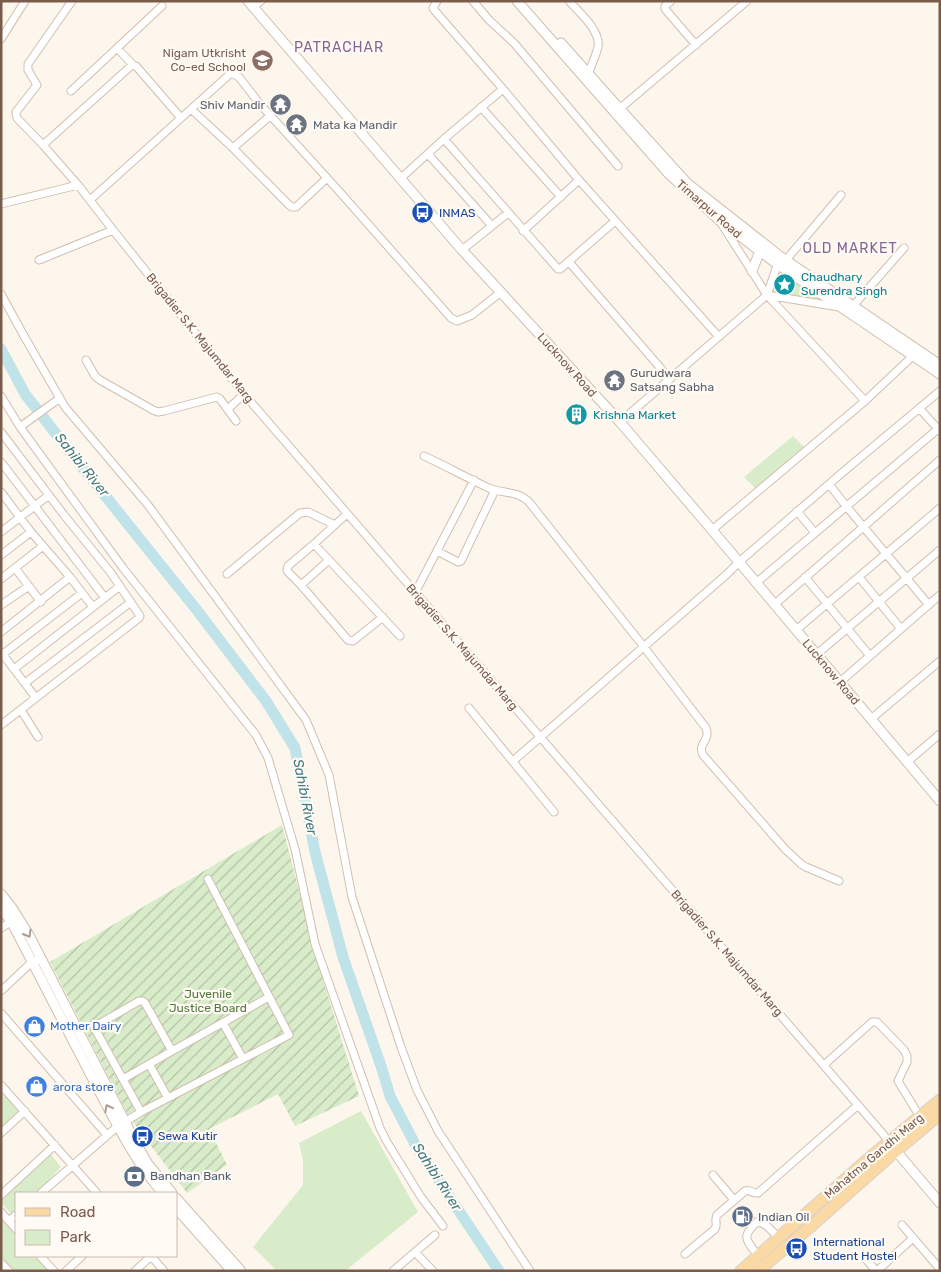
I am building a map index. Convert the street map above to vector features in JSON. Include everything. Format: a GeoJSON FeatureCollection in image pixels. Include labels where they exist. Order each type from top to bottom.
{"type":"FeatureCollection","features":[{"type":"Feature","properties":{"kind":"main road","name":"Mahatma Gandhi Marg"},"geometry":{"type":"LineString","coordinates":[[741,1271],[761,1266],[810,1227],[920,1117],[940,1100]]}},
{"type":"Feature","properties":{"kind":"main road","name":"Mahatma Gandhi Marg"},"geometry":{"type":"LineString","coordinates":[[761,1266],[779,1238],[892,1146],[940,1114]]}},
{"type":"Feature","properties":{"kind":"street"},"geometry":{"type":"LineString","coordinates":[[1,39],[26,1]]}},
{"type":"Feature","properties":{"kind":"street","name":"Brigadier S.K. Majumdar Marg"},"geometry":{"type":"LineString","coordinates":[[72,1],[28,64],[28,70],[37,85],[16,112],[17,118],[44,145],[78,185],[244,394],[892,1146]]}},
{"type":"Feature","properties":{"kind":"street"},"geometry":{"type":"LineString","coordinates":[[437,1],[433,8],[435,11],[580,180],[719,337]]}},
{"type":"Feature","properties":{"kind":"street"},"geometry":{"type":"LineString","coordinates":[[473,1],[514,43],[618,166]]}},
{"type":"Feature","properties":{"kind":"street","name":"Timarpur Road"},"geometry":{"type":"LineString","coordinates":[[517,1],[586,75]]}},
{"type":"Feature","properties":{"kind":"street","name":"Timarpur Road"},"geometry":{"type":"LineString","coordinates":[[525,1],[669,174],[719,220],[760,251],[781,260],[853,306],[916,353],[940,374]]}},
{"type":"Feature","properties":{"kind":"street"},"geometry":{"type":"LineString","coordinates":[[569,1],[593,29],[597,37],[598,47],[586,75]]}},
{"type":"Feature","properties":{"kind":"street"},"geometry":{"type":"LineString","coordinates":[[671,1],[665,6],[665,9],[696,44]]}},
{"type":"Feature","properties":{"kind":"street"},"geometry":{"type":"LineString","coordinates":[[617,111],[747,1]]}},
{"type":"Feature","properties":{"kind":"street","name":"Lucknow Road"},"geometry":{"type":"LineString","coordinates":[[254,3],[462,250],[620,422],[940,802]]}},
{"type":"Feature","properties":{"kind":"street"},"geometry":{"type":"LineString","coordinates":[[71,91],[162,6]]}},
{"type":"Feature","properties":{"kind":"street"},"geometry":{"type":"LineString","coordinates":[[118,49],[136,66],[180,118]]}},
{"type":"Feature","properties":{"kind":"street"},"geometry":{"type":"LineString","coordinates":[[44,145],[134,65]]}},
{"type":"Feature","properties":{"kind":"street"},"geometry":{"type":"LineString","coordinates":[[90,200],[180,118],[230,74],[233,74],[239,77],[451,318],[457,321],[472,315],[501,292]]}},
{"type":"Feature","properties":{"kind":"street"},"geometry":{"type":"LineString","coordinates":[[401,178],[503,89]]}},
{"type":"Feature","properties":{"kind":"street"},"geometry":{"type":"LineString","coordinates":[[481,107],[561,197]]}},
{"type":"Feature","properties":{"kind":"street"},"geometry":{"type":"LineString","coordinates":[[191,109],[292,207],[296,207],[327,178]]}},
{"type":"Feature","properties":{"kind":"street","name":"Timarpur Road"},"geometry":{"type":"LineString","coordinates":[[617,111],[683,179],[840,307],[916,353],[940,365]]}},
{"type":"Feature","properties":{"kind":"street"},"geometry":{"type":"LineString","coordinates":[[233,148],[271,115]]}},
{"type":"Feature","properties":{"kind":"street"},"geometry":{"type":"LineString","coordinates":[[444,139],[557,269],[560,270],[616,221]]}},
{"type":"Feature","properties":{"kind":"street"},"geometry":{"type":"LineString","coordinates":[[428,154],[492,226]]}},
{"type":"Feature","properties":{"kind":"street"},"geometry":{"type":"LineString","coordinates":[[524,231],[580,180]]}},
{"type":"Feature","properties":{"kind":"street"},"geometry":{"type":"LineString","coordinates":[[1,204],[78,185]]}},
{"type":"Feature","properties":{"kind":"street"},"geometry":{"type":"LineString","coordinates":[[620,422],[767,295],[781,260],[841,195]]}},
{"type":"Feature","properties":{"kind":"street"},"geometry":{"type":"LineString","coordinates":[[462,250],[508,213]]}},
{"type":"Feature","properties":{"kind":"street"},"geometry":{"type":"LineString","coordinates":[[719,220],[767,295],[865,401]]}},
{"type":"Feature","properties":{"kind":"street"},"geometry":{"type":"LineString","coordinates":[[40,260],[113,230]]}},
{"type":"Feature","properties":{"kind":"street"},"geometry":{"type":"LineString","coordinates":[[853,306],[904,248]]}},
{"type":"Feature","properties":{"kind":"street"},"geometry":{"type":"LineString","coordinates":[[752,271],[760,251]]}},
{"type":"Feature","properties":{"kind":"street"},"geometry":{"type":"LineString","coordinates":[[569,262],[670,379]]}},
{"type":"Feature","properties":{"kind":"street"},"geometry":{"type":"LineString","coordinates":[[1,294],[65,407],[148,504],[306,720],[329,776],[352,897],[393,1026],[417,1090],[438,1131],[530,1271]]}},
{"type":"Feature","properties":{"kind":"street"},"geometry":{"type":"LineString","coordinates":[[767,295],[840,307]]}},
{"type":"Feature","properties":{"kind":"street"},"geometry":{"type":"LineString","coordinates":[[712,530],[865,401],[916,353]]}},
{"type":"Feature","properties":{"kind":"street"},"geometry":{"type":"LineString","coordinates":[[86,360],[95,376],[100,380],[158,412],[215,397],[220,399],[236,421]]}},
{"type":"Feature","properties":{"kind":"street"},"geometry":{"type":"LineString","coordinates":[[513,761],[797,511],[940,391]]}},
{"type":"Feature","properties":{"kind":"street"},"geometry":{"type":"LineString","coordinates":[[228,409],[244,394]]}},
{"type":"Feature","properties":{"kind":"street"},"geometry":{"type":"LineString","coordinates":[[1,396],[123,568],[256,735],[268,758],[295,849],[316,944],[380,1128],[421,1197],[443,1226]]}},
{"type":"Feature","properties":{"kind":"street"},"geometry":{"type":"LineString","coordinates":[[22,426],[60,398]]}},
{"type":"Feature","properties":{"kind":"street"},"geometry":{"type":"LineString","coordinates":[[756,582],[939,430],[920,408]]}},
{"type":"Feature","properties":{"kind":"street"},"geometry":{"type":"LineString","coordinates":[[1,432],[140,614],[140,617],[21,710],[3,721]]}},
{"type":"Feature","properties":{"kind":"street"},"geometry":{"type":"LineString","coordinates":[[424,456],[495,490],[524,496],[706,728],[708,732],[707,737],[701,747],[703,755],[785,849],[801,864],[839,881]]}},
{"type":"Feature","properties":{"kind":"street"},"geometry":{"type":"LineString","coordinates":[[775,604],[940,460]]}},
{"type":"Feature","properties":{"kind":"street"},"geometry":{"type":"LineString","coordinates":[[1,462],[105,598]]}},
{"type":"Feature","properties":{"kind":"street"},"geometry":{"type":"LineString","coordinates":[[415,593],[474,480]]}},
{"type":"Feature","properties":{"kind":"street"},"geometry":{"type":"LineString","coordinates":[[829,484],[929,605]]}},
{"type":"Feature","properties":{"kind":"street"},"geometry":{"type":"LineString","coordinates":[[437,551],[458,562],[461,561],[495,490]]}},
{"type":"Feature","properties":{"kind":"street"},"geometry":{"type":"LineString","coordinates":[[1,492],[31,532],[93,607]]}},
{"type":"Feature","properties":{"kind":"street"},"geometry":{"type":"LineString","coordinates":[[1,532],[49,495]]}},
{"type":"Feature","properties":{"kind":"street"},"geometry":{"type":"LineString","coordinates":[[796,630],[940,508]]}},
{"type":"Feature","properties":{"kind":"street"},"geometry":{"type":"LineString","coordinates":[[797,511],[815,533]]}},
{"type":"Feature","properties":{"kind":"street"},"geometry":{"type":"LineString","coordinates":[[228,574],[300,513],[308,512],[335,525]]}},
{"type":"Feature","properties":{"kind":"street"},"geometry":{"type":"LineString","coordinates":[[347,514],[288,566],[287,570],[348,640],[353,640],[383,617]]}},
{"type":"Feature","properties":{"kind":"street"},"geometry":{"type":"LineString","coordinates":[[1,556],[31,532]]}},
{"type":"Feature","properties":{"kind":"street"},"geometry":{"type":"LineString","coordinates":[[314,544],[400,636]]}},
{"type":"Feature","properties":{"kind":"street"},"geometry":{"type":"LineString","coordinates":[[1,579],[43,546]]}},
{"type":"Feature","properties":{"kind":"street"},"geometry":{"type":"LineString","coordinates":[[817,654],[940,550]]}},
{"type":"Feature","properties":{"kind":"street"},"geometry":{"type":"LineString","coordinates":[[301,585],[329,560]]}},
{"type":"Feature","properties":{"kind":"street"},"geometry":{"type":"LineString","coordinates":[[15,568],[40,602]]}},
{"type":"Feature","properties":{"kind":"street"},"geometry":{"type":"LineString","coordinates":[[1,632],[70,577]]}},
{"type":"Feature","properties":{"kind":"street"},"geometry":{"type":"LineString","coordinates":[[805,577],[870,656]]}},
{"type":"Feature","properties":{"kind":"street"},"geometry":{"type":"LineString","coordinates":[[859,577],[901,629]]}},
{"type":"Feature","properties":{"kind":"street"},"geometry":{"type":"LineString","coordinates":[[1,605],[29,586]]}},
{"type":"Feature","properties":{"kind":"street"},"geometry":{"type":"LineString","coordinates":[[14,669],[120,586]]}},
{"type":"Feature","properties":{"kind":"street"},"geometry":{"type":"LineString","coordinates":[[36,698],[2,653],[82,593]]}},
{"type":"Feature","properties":{"kind":"street"},"geometry":{"type":"LineString","coordinates":[[840,682],[940,595]]}},
{"type":"Feature","properties":{"kind":"street"},"geometry":{"type":"LineString","coordinates":[[25,683],[131,602]]}},
{"type":"Feature","properties":{"kind":"street"},"geometry":{"type":"LineString","coordinates":[[871,719],[940,661]]}},
{"type":"Feature","properties":{"kind":"street"},"geometry":{"type":"LineString","coordinates":[[469,708],[554,812]]}},
{"type":"Feature","properties":{"kind":"street"},"geometry":{"type":"LineString","coordinates":[[21,710],[38,737]]}},
{"type":"Feature","properties":{"kind":"street"},"geometry":{"type":"LineString","coordinates":[[907,762],[940,734]]}},
{"type":"Feature","properties":{"kind":"street"},"geometry":{"type":"LineString","coordinates":[[42,1192],[122,1124],[141,1112],[289,1035],[208,879]]}},
{"type":"Feature","properties":{"kind":"street"},"geometry":{"type":"LineString","coordinates":[[1,894],[12,908],[15,919],[146,1172],[162,1192]]}},
{"type":"Feature","properties":{"kind":"street"},"geometry":{"type":"LineString","coordinates":[[1,908],[15,919]]}},
{"type":"Feature","properties":{"kind":"street"},"geometry":{"type":"LineString","coordinates":[[1,928],[15,919]]}},
{"type":"Feature","properties":{"kind":"street"},"geometry":{"type":"LineString","coordinates":[[1,991],[37,960]]}},
{"type":"Feature","properties":{"kind":"street"},"geometry":{"type":"LineString","coordinates":[[123,1079],[269,997]]}},
{"type":"Feature","properties":{"kind":"street"},"geometry":{"type":"LineString","coordinates":[[141,1112],[95,1026],[139,1001],[143,1001],[172,1051]]}},
{"type":"Feature","properties":{"kind":"street"},"geometry":{"type":"LineString","coordinates":[[1,1013],[107,1135]]}},
{"type":"Feature","properties":{"kind":"street"},"geometry":{"type":"LineString","coordinates":[[824,1066],[872,1022],[877,1022],[906,1053],[907,1062],[898,1081],[920,1117]]}},
{"type":"Feature","properties":{"kind":"street"},"geometry":{"type":"LineString","coordinates":[[223,1023],[242,1059]]}},
{"type":"Feature","properties":{"kind":"street"},"geometry":{"type":"LineString","coordinates":[[150,1064],[168,1098]]}},
{"type":"Feature","properties":{"kind":"street"},"geometry":{"type":"LineString","coordinates":[[2,1089],[25,1111],[96,1192]]}},
{"type":"Feature","properties":{"kind":"street"},"geometry":{"type":"LineString","coordinates":[[685,1254],[715,1229],[717,1225],[716,1216],[734,1200],[747,1190],[758,1193],[858,1105]]}},
{"type":"Feature","properties":{"kind":"street"},"geometry":{"type":"LineString","coordinates":[[1,1134],[25,1111]]}},
{"type":"Feature","properties":{"kind":"street"},"geometry":{"type":"LineString","coordinates":[[122,1124],[148,1164],[171,1192]]}},
{"type":"Feature","properties":{"kind":"street"},"geometry":{"type":"LineString","coordinates":[[1,1195],[55,1145]]}},
{"type":"Feature","properties":{"kind":"street"},"geometry":{"type":"LineString","coordinates":[[892,1146],[940,1203]]}},
{"type":"Feature","properties":{"kind":"street"},"geometry":{"type":"LineString","coordinates":[[713,1175],[734,1200]]}},
{"type":"Feature","properties":{"kind":"street"},"geometry":{"type":"LineString","coordinates":[[178,1200],[241,1271]]}},
{"type":"Feature","properties":{"kind":"street"},"geometry":{"type":"LineString","coordinates":[[178,1210],[232,1271]]}},
{"type":"Feature","properties":{"kind":"street"},"geometry":{"type":"LineString","coordinates":[[1,1212],[15,1228]]}},
{"type":"Feature","properties":{"kind":"street"},"geometry":{"type":"LineString","coordinates":[[10,1221],[15,1216]]}},
{"type":"Feature","properties":{"kind":"street"},"geometry":{"type":"LineString","coordinates":[[761,1266],[748,1242],[747,1232],[758,1221],[779,1238]]}},
{"type":"Feature","properties":{"kind":"street"},"geometry":{"type":"LineString","coordinates":[[902,1225],[940,1268]]}},
{"type":"Feature","properties":{"kind":"street"},"geometry":{"type":"LineString","coordinates":[[393,1271],[435,1235]]}},
{"type":"Feature","properties":{"kind":"street"},"geometry":{"type":"LineString","coordinates":[[864,1258],[876,1271],[914,1238]]}},
{"type":"Feature","properties":{"kind":"street"},"geometry":{"type":"LineString","coordinates":[[415,1252],[430,1270]]}},
{"type":"Feature","properties":{"kind":"street"},"geometry":{"type":"LineString","coordinates":[[41,1257],[54,1271]]}},
{"type":"Feature","properties":{"kind":"street"},"geometry":{"type":"LineString","coordinates":[[66,1271],[81,1257]]}},
{"type":"Feature","properties":{"kind":"street"},"geometry":{"type":"LineString","coordinates":[[135,1271],[150,1257]]}},
{"type":"Feature","properties":{"kind":"street"},"geometry":{"type":"LineString","coordinates":[[152,1257],[164,1271]]}},
{"type":"Feature","properties":{"kind":"street"},"geometry":{"type":"LineString","coordinates":[[1,1262],[8,1271]]}},
{"type":"Feature","properties":{"kind":"green space"},"geometry":{"type":"Polygon","coordinates":[[[779,269],[821,298],[819,301],[772,293],[779,269]]]}},
{"type":"Feature","properties":{"kind":"green space"},"geometry":{"type":"Polygon","coordinates":[[[793,436],[804,447],[755,488],[744,477],[793,436]]]}},
{"type":"Feature","properties":{"kind":"green space","name":"Juvenile Justice Board"},"geometry":{"type":"Polygon","coordinates":[[[282,825],[318,964],[359,1096],[295,1126],[278,1094],[209,1129],[227,1165],[187,1193],[129,1117],[50,962],[282,825]]]}},
{"type":"Feature","properties":{"kind":"green space"},"geometry":{"type":"Polygon","coordinates":[[[5,1089],[23,1109],[1,1129],[1,1092],[5,1089]]]}},
{"type":"Feature","properties":{"kind":"green space"},"geometry":{"type":"Polygon","coordinates":[[[361,1111],[418,1212],[345,1271],[277,1271],[253,1247],[303,1185],[303,1160],[299,1143],[361,1111]]]}},
{"type":"Feature","properties":{"kind":"green space"},"geometry":{"type":"Polygon","coordinates":[[[48,1151],[61,1167],[38,1192],[15,1192],[14,1217],[1,1203],[1,1192],[48,1151]]]}},
{"type":"Feature","properties":{"kind":"green space"},"geometry":{"type":"Polygon","coordinates":[[[1,1212],[15,1228],[15,1257],[41,1257],[53,1271],[11,1271],[1,1260],[1,1212]]]}},
{"type":"Feature","properties":{"kind":"waterway","name":"Sahibi River"},"geometry":{"type":"LineString","coordinates":[[1,349],[25,394],[196,609],[266,701],[295,748],[315,852],[343,957],[390,1096],[417,1148],[499,1271]]}},
{"type":"Feature","properties":{"kind":"place","name":"Nigam Utkrisht Co-ed School"},"geometry":{"type":"Point","coordinates":[262,60]}},
{"type":"Feature","properties":{"kind":"place","name":"Shiv Mandir"},"geometry":{"type":"Point","coordinates":[281,105]}},
{"type":"Feature","properties":{"kind":"place","name":"Mata ka Mandir"},"geometry":{"type":"Point","coordinates":[297,125]}},
{"type":"Feature","properties":{"kind":"place","name":"INMAS"},"geometry":{"type":"Point","coordinates":[423,213]}},
{"type":"Feature","properties":{"kind":"place","name":"Chaudhary Surendra Singh"},"geometry":{"type":"Point","coordinates":[785,284]}},
{"type":"Feature","properties":{"kind":"place","name":"Gurudwara Satsang Sabha"},"geometry":{"type":"Point","coordinates":[614,380]}},
{"type":"Feature","properties":{"kind":"place","name":"Krishna Market"},"geometry":{"type":"Point","coordinates":[577,415]}},
{"type":"Feature","properties":{"kind":"place","name":"Mother Dairy"},"geometry":{"type":"Point","coordinates":[34,1026]}},
{"type":"Feature","properties":{"kind":"place","name":"arora store"},"geometry":{"type":"Point","coordinates":[37,1087]}},
{"type":"Feature","properties":{"kind":"place","name":"Sewa Kutir"},"geometry":{"type":"Point","coordinates":[142,1136]}},
{"type":"Feature","properties":{"kind":"place","name":"Bandhan Bank"},"geometry":{"type":"Point","coordinates":[134,1176]}},
{"type":"Feature","properties":{"kind":"place","name":"Indian Oil"},"geometry":{"type":"Point","coordinates":[742,1217]}},
{"type":"Feature","properties":{"kind":"place","name":"International Student Hostel"},"geometry":{"type":"Point","coordinates":[797,1249]}},
{"type":"Feature","properties":{"kind":"district","name":"PATRACHAR"},"geometry":{"type":"Point","coordinates":[339,47]}},
{"type":"Feature","properties":{"kind":"district","name":"OLD MARKET"},"geometry":{"type":"Point","coordinates":[850,248]}}]}
